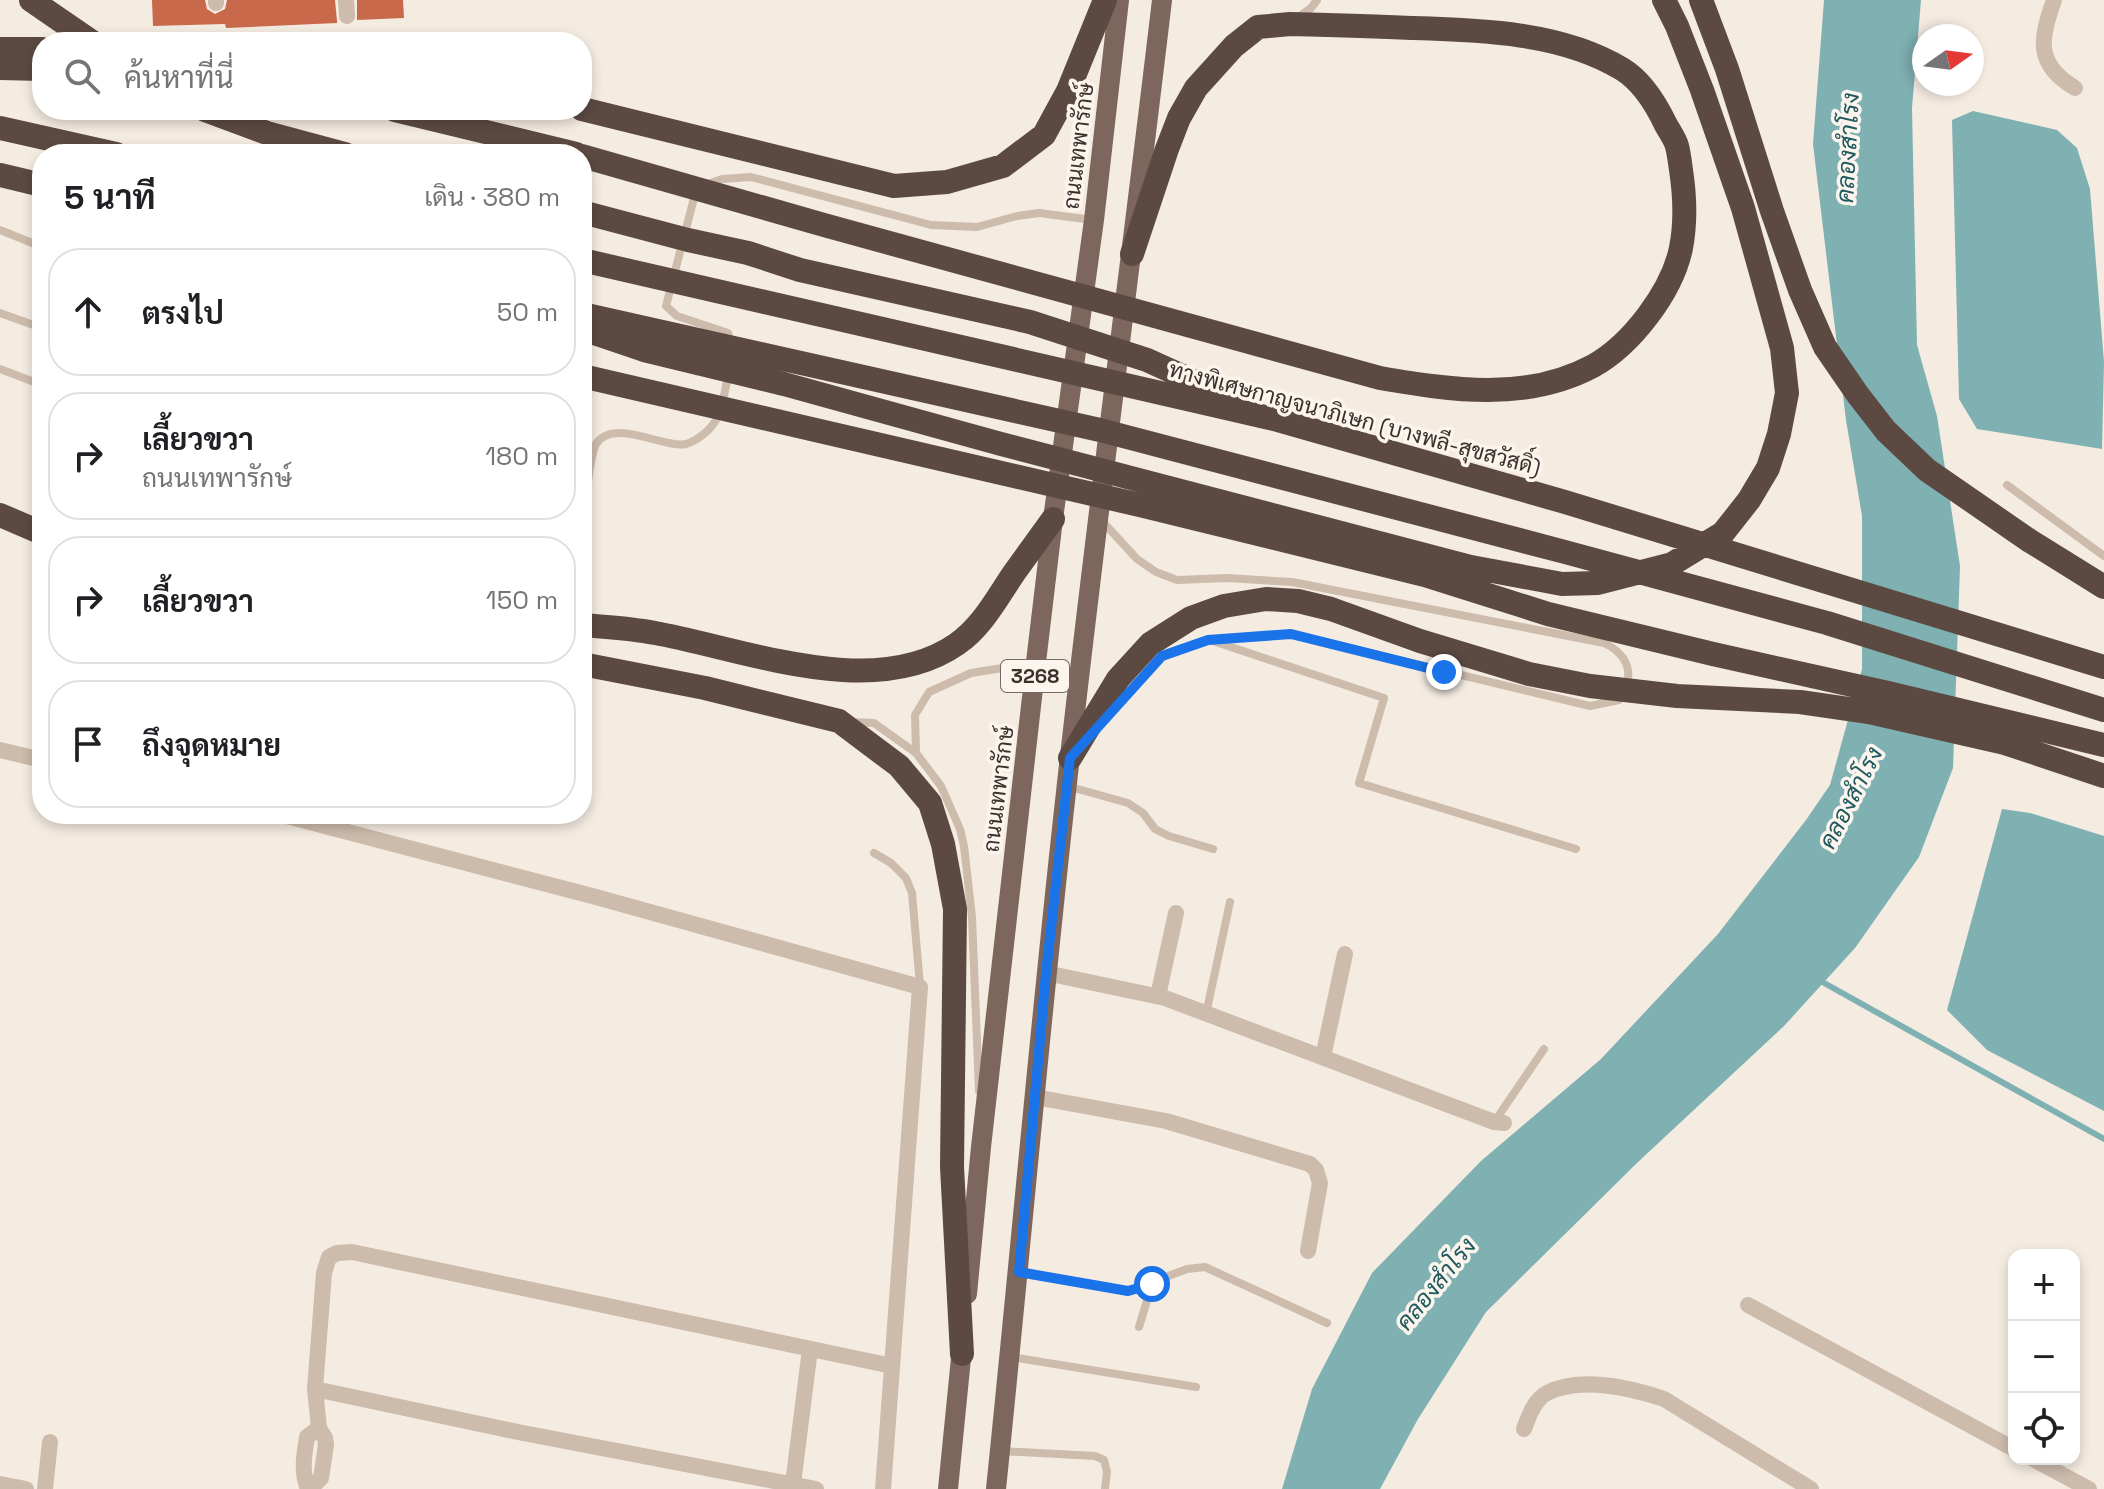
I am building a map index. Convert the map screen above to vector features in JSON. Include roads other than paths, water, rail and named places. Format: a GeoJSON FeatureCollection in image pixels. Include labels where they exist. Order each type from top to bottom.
{"type":"FeatureCollection","features":[{"type":"Feature","properties":{"kind":"highway"},"geometry":{"type":"LineString","coordinates":[[31,0],[77,32]]}},
{"type":"Feature","properties":{"kind":"highway"},"geometry":{"type":"LineString","coordinates":[[592,111],[894,186],[947,182],[1003,166],[1044,135],[1068,91],[1105,0]]}},
{"type":"Feature","properties":{"kind":"highway"},"geometry":{"type":"LineString","coordinates":[[592,332],[644,350],[784,384],[1471,567],[1562,584],[1598,583],[1672,564],[1723,533],[1749,500],[1768,468],[1787,393],[1782,348],[1743,208],[1702,90],[1664,0]]}},
{"type":"Feature","properties":{"kind":"highway"},"geometry":{"type":"LineString","coordinates":[[1701,0],[1800,290],[1825,347],[1886,431],[1927,470],[2030,541],[2104,587]]}},
{"type":"Feature","properties":{"kind":"highway"},"geometry":{"type":"LineString","coordinates":[[592,159],[1380,378],[1434,387],[1491,391],[1541,386],[1568,377],[1594,365],[1627,342],[1662,297],[1680,250],[1686,197],[1677,147],[1655,102],[1625,70],[1587,50],[1486,32],[1290,24],[1258,27],[1234,46],[1195,89],[1167,149],[1132,254]]}},
{"type":"Feature","properties":{"kind":"highway"},"geometry":{"type":"LineString","coordinates":[[0,49],[32,49]]}},
{"type":"Feature","properties":{"kind":"highway"},"geometry":{"type":"LineString","coordinates":[[0,68],[32,69]]}},
{"type":"Feature","properties":{"kind":"highway"},"geometry":{"type":"LineString","coordinates":[[232,120],[308,144]]}},
{"type":"Feature","properties":{"kind":"highway"},"geometry":{"type":"LineString","coordinates":[[436,120],[535,144]]}},
{"type":"Feature","properties":{"kind":"highway"},"geometry":{"type":"LineString","coordinates":[[0,128],[71,144]]}},
{"type":"Feature","properties":{"kind":"highway"},"geometry":{"type":"LineString","coordinates":[[0,175],[32,183]]}},
{"type":"Feature","properties":{"kind":"highway"},"geometry":{"type":"LineString","coordinates":[[592,215],[748,253],[800,270],[1030,322],[1147,360],[1274,419]]}},
{"type":"Feature","properties":{"kind":"highway","name":"ทางพิเศษกาญจนาภิเษก (บางพลี-สุขสวัสดิ์)"},"geometry":{"type":"LineString","coordinates":[[592,262],[1274,419],[1565,502],[2104,667]]}},
{"type":"Feature","properties":{"kind":"highway"},"geometry":{"type":"LineString","coordinates":[[592,316],[1129,437],[1827,623],[2104,710]]}},
{"type":"Feature","properties":{"kind":"highway"},"geometry":{"type":"LineString","coordinates":[[592,378],[1144,506],[1425,575],[1548,614],[2104,745]]}},
{"type":"Feature","properties":{"kind":"highway"},"geometry":{"type":"LineString","coordinates":[[0,515],[32,529]]}},
{"type":"Feature","properties":{"kind":"highway"},"geometry":{"type":"LineString","coordinates":[[592,626],[654,632],[821,668],[870,671],[916,665],[957,644],[984,617],[1053,519]]}},
{"type":"Feature","properties":{"kind":"highway"},"geometry":{"type":"LineString","coordinates":[[1070,758],[1118,679],[1150,644],[1191,618],[1224,606],[1266,599],[1298,601],[1331,609],[1420,641],[1529,674],[1590,686],[1677,696],[1800,702],[1869,712],[2005,743],[2104,776]]}},
{"type":"Feature","properties":{"kind":"highway"},"geometry":{"type":"LineString","coordinates":[[592,666],[705,688],[839,721],[899,766],[930,803],[943,844],[955,909],[952,1167],[962,1354]]}},
{"type":"Feature","properties":{"kind":"main road","name":"ถนนเทพารักษ์"},"geometry":{"type":"LineString","coordinates":[[948,1489],[981,1147],[1036,662],[1094,220],[1119,0]]}},
{"type":"Feature","properties":{"kind":"main road","name":"3268"},"geometry":{"type":"LineString","coordinates":[[996,1489],[1066,786],[1162,0]]}},
{"type":"Feature","properties":{"kind":"street"},"geometry":{"type":"LineString","coordinates":[[2054,0],[2045,26],[2045,57],[2056,74],[2075,88]]}},
{"type":"Feature","properties":{"kind":"street"},"geometry":{"type":"LineString","coordinates":[[0,750],[32,758]]}},
{"type":"Feature","properties":{"kind":"street"},"geometry":{"type":"LineString","coordinates":[[317,824],[920,987],[883,1489]]}},
{"type":"Feature","properties":{"kind":"street"},"geometry":{"type":"LineString","coordinates":[[1158,996],[1176,913]]}},
{"type":"Feature","properties":{"kind":"street"},"geometry":{"type":"LineString","coordinates":[[1323,1057],[1345,954]]}},
{"type":"Feature","properties":{"kind":"street"},"geometry":{"type":"LineString","coordinates":[[1046,973],[1158,996],[1499,1122]]}},
{"type":"Feature","properties":{"kind":"street"},"geometry":{"type":"LineString","coordinates":[[1035,1097],[1166,1121],[1310,1164],[1316,1170],[1320,1183],[1308,1251]]}},
{"type":"Feature","properties":{"kind":"street"},"geometry":{"type":"LineString","coordinates":[[309,1489],[321,1478],[326,1445],[319,1428],[315,1389],[324,1273],[329,1257],[337,1253],[352,1252],[892,1366]]}},
{"type":"Feature","properties":{"kind":"street"},"geometry":{"type":"LineString","coordinates":[[1748,1305],[2008,1446]]}},
{"type":"Feature","properties":{"kind":"street"},"geometry":{"type":"LineString","coordinates":[[793,1484],[810,1349]]}},
{"type":"Feature","properties":{"kind":"street"},"geometry":{"type":"LineString","coordinates":[[1524,1429],[1531,1409],[1546,1394],[1564,1388],[1593,1385],[1639,1391],[1664,1399],[1811,1489]]}},
{"type":"Feature","properties":{"kind":"street"},"geometry":{"type":"LineString","coordinates":[[315,1389],[518,1432],[816,1489]]}},
{"type":"Feature","properties":{"kind":"street"},"geometry":{"type":"LineString","coordinates":[[45,1489],[50,1442]]}},
{"type":"Feature","properties":{"kind":"street"},"geometry":{"type":"LineString","coordinates":[[2044,1465],[2089,1489]]}},
{"type":"Feature","properties":{"kind":"street"},"geometry":{"type":"LineString","coordinates":[[0,1484],[26,1489]]}},
{"type":"Feature","properties":{"kind":"lane"},"geometry":{"type":"LineString","coordinates":[[1290,24],[1317,0]]}},
{"type":"Feature","properties":{"kind":"lane"},"geometry":{"type":"LineString","coordinates":[[592,460],[597,443],[605,437],[622,433],[684,444],[703,435],[718,417],[733,349],[728,333],[677,316],[666,306],[694,198],[705,186],[722,179],[751,177],[931,225],[977,227],[1039,213],[1094,220]]}},
{"type":"Feature","properties":{"kind":"lane"},"geometry":{"type":"LineString","coordinates":[[0,230],[32,243]]}},
{"type":"Feature","properties":{"kind":"lane"},"geometry":{"type":"LineString","coordinates":[[1,315],[32,325]]}},
{"type":"Feature","properties":{"kind":"lane"},"geometry":{"type":"LineString","coordinates":[[0,369],[32,381]]}},
{"type":"Feature","properties":{"kind":"lane"},"geometry":{"type":"LineString","coordinates":[[2007,485],[2104,556]]}},
{"type":"Feature","properties":{"kind":"lane"},"geometry":{"type":"LineString","coordinates":[[1070,758],[1162,656],[1208,640],[1291,634],[1590,706],[1619,700],[1628,682],[1628,669],[1623,656],[1604,643],[1292,582],[1227,578],[1177,580],[1156,572],[1137,559],[1099,518]]}},
{"type":"Feature","properties":{"kind":"lane"},"geometry":{"type":"LineString","coordinates":[[1208,640],[1384,698],[1359,783],[1576,849]]}},
{"type":"Feature","properties":{"kind":"lane"},"geometry":{"type":"LineString","coordinates":[[916,753],[915,715],[929,692],[971,673],[1036,662]]}},
{"type":"Feature","properties":{"kind":"lane"},"geometry":{"type":"LineString","coordinates":[[839,721],[874,723],[916,753],[941,786],[960,829],[972,917],[981,1147]]}},
{"type":"Feature","properties":{"kind":"lane"},"geometry":{"type":"LineString","coordinates":[[1066,786],[1128,803],[1143,813],[1155,829],[1213,849]]}},
{"type":"Feature","properties":{"kind":"lane"},"geometry":{"type":"LineString","coordinates":[[874,853],[891,863],[906,878],[912,893],[920,987]]}},
{"type":"Feature","properties":{"kind":"lane"},"geometry":{"type":"LineString","coordinates":[[1206,1014],[1230,902]]}},
{"type":"Feature","properties":{"kind":"lane"},"geometry":{"type":"LineString","coordinates":[[1499,1122],[1544,1049]]}},
{"type":"Feature","properties":{"kind":"lane"},"geometry":{"type":"LineString","coordinates":[[1019,1272],[1128,1291],[1187,1269],[1205,1267],[1327,1323]]}},
{"type":"Feature","properties":{"kind":"lane"},"geometry":{"type":"LineString","coordinates":[[1139,1327],[1152,1284]]}},
{"type":"Feature","properties":{"kind":"lane"},"geometry":{"type":"LineString","coordinates":[[1010,1356],[1196,1387]]}},
{"type":"Feature","properties":{"kind":"lane"},"geometry":{"type":"LineString","coordinates":[[1000,1451],[1095,1456],[1104,1460],[1107,1472],[1105,1489]]}},
{"type":"Feature","properties":{"kind":"water","name":"คลองสำโรง"},"geometry":{"type":"Polygon","coordinates":[[[1824,0],[1921,0],[1919,24],[1912,24],[1917,345],[1937,416],[1960,566],[1953,768],[1919,857],[1855,948],[1784,1026],[1638,1162],[1486,1312],[1418,1419],[1380,1489],[1282,1489],[1312,1389],[1372,1273],[1481,1161],[1601,1059],[1718,934],[1830,785],[1862,669],[1862,516],[1846,420],[1813,144],[1824,0]]]}},
{"type":"Feature","properties":{"kind":"water"},"geometry":{"type":"Polygon","coordinates":[[[1973,111],[2057,130],[2077,148],[2090,189],[2104,362],[2102,449],[1977,429],[1959,399],[1952,120],[1973,111]]]}},
{"type":"Feature","properties":{"kind":"water"},"geometry":{"type":"Polygon","coordinates":[[[2002,809],[2030,813],[2104,836],[2104,1111],[1987,1050],[1947,1010],[2002,809]]]}},
{"type":"Feature","properties":{"kind":"waterway"},"geometry":{"type":"LineString","coordinates":[[1817,979],[2104,1139]]}}]}
